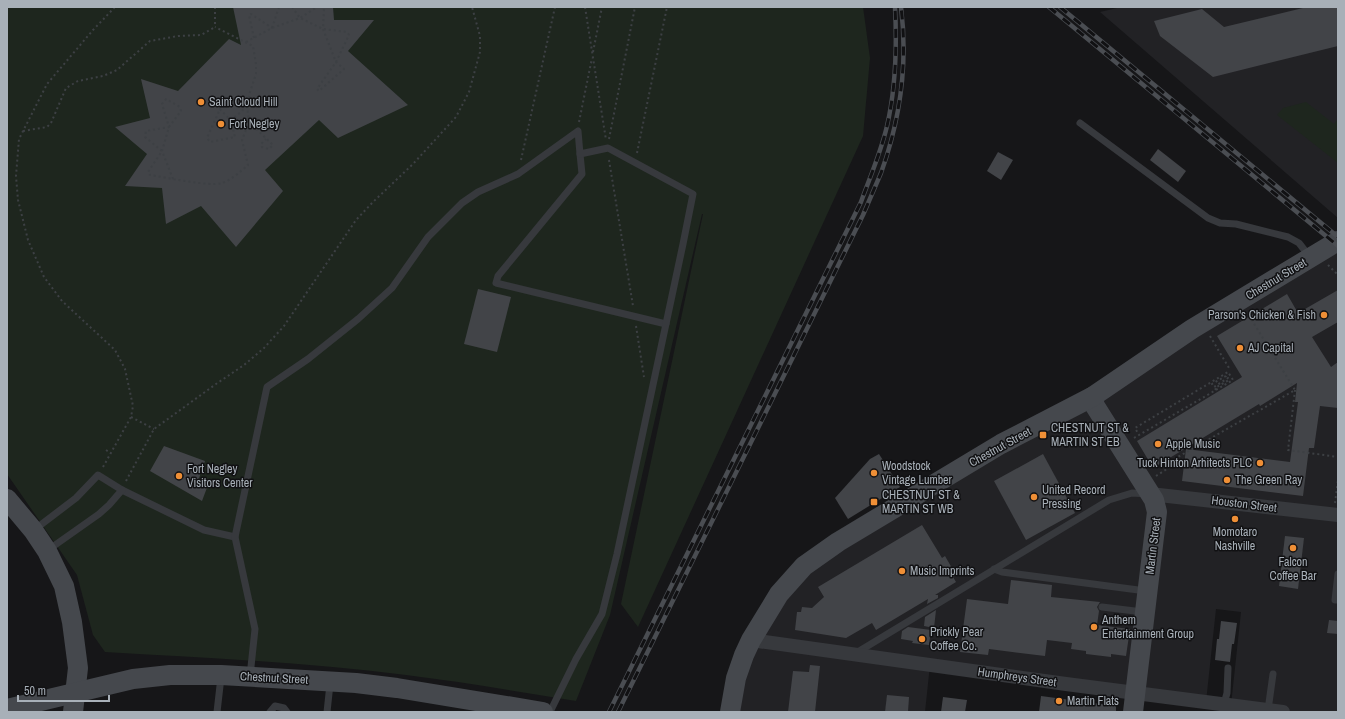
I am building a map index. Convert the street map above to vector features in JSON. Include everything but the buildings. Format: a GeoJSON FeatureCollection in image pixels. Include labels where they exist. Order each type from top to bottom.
{"type":"FeatureCollection","features":[{"type":"Feature","properties":{"kind":"street","name":"Chestnut Street"},"geometry":{"type":"LineString","coordinates":[[730,712],[736,678],[751,640],[778,594],[804,566],[838,542],[1002,444],[1092,397],[1192,329],[1328,252]]}},
{"type":"Feature","properties":{"kind":"street","name":"Martin Street"},"geometry":{"type":"LineString","coordinates":[[1092,397],[1096,406],[1152,485],[1157,512],[1134,703]]}},
{"type":"Feature","properties":{"kind":"street","name":"Houston Street"},"geometry":{"type":"LineString","coordinates":[[1152,485],[1336,510]]}},
{"type":"Feature","properties":{"kind":"street"},"geometry":{"type":"LineString","coordinates":[[7,499],[33,530],[47,551],[64,586],[72,622],[78,668],[73,712]]}},
{"type":"Feature","properties":{"kind":"street","name":"Humphreys Street"},"geometry":{"type":"LineString","coordinates":[[751,640],[852,655],[1134,703],[1224,704],[1283,712]]}},
{"type":"Feature","properties":{"kind":"street","name":"Chestnut Street"},"geometry":{"type":"LineString","coordinates":[[7,709],[133,679],[170,675],[221,675],[397,688],[516,710],[543,712]]}},
{"type":"Feature","properties":{"kind":"lane"},"geometry":{"type":"LineString","coordinates":[[1080,123],[1208,218],[1220,223],[1236,224],[1288,237],[1299,243],[1328,252]]}},
{"type":"Feature","properties":{"kind":"lane"},"geometry":{"type":"LineString","coordinates":[[250,676],[255,629],[235,537],[267,387],[308,359],[358,319],[392,288],[428,237],[462,203],[478,192],[518,174],[578,131]]}},
{"type":"Feature","properties":{"kind":"lane"},"geometry":{"type":"LineString","coordinates":[[578,131],[582,174],[498,276],[496,283],[666,324]]}},
{"type":"Feature","properties":{"kind":"lane"},"geometry":{"type":"LineString","coordinates":[[550,712],[576,659],[602,614],[617,554],[692,194],[608,148],[580,154]]}},
{"type":"Feature","properties":{"kind":"lane"},"geometry":{"type":"LineString","coordinates":[[33,530],[76,498],[98,475],[122,490],[204,530],[235,537]]}},
{"type":"Feature","properties":{"kind":"lane"},"geometry":{"type":"LineString","coordinates":[[852,655],[1109,500],[1152,485]]}},
{"type":"Feature","properties":{"kind":"lane"},"geometry":{"type":"LineString","coordinates":[[47,551],[99,514],[122,490]]}},
{"type":"Feature","properties":{"kind":"lane"},"geometry":{"type":"LineString","coordinates":[[994,569],[1002,572],[1148,592]]}},
{"type":"Feature","properties":{"kind":"lane"},"geometry":{"type":"LineString","coordinates":[[1338,574],[1335,600],[1338,600]]}},
{"type":"Feature","properties":{"kind":"lane"},"geometry":{"type":"LineString","coordinates":[[1102,607],[1146,612]]}},
{"type":"Feature","properties":{"kind":"lane"},"geometry":{"type":"LineString","coordinates":[[1224,704],[1227,693],[1228,668]]}},
{"type":"Feature","properties":{"kind":"lane"},"geometry":{"type":"LineString","coordinates":[[1268,710],[1273,674]]}},
{"type":"Feature","properties":{"kind":"lane"},"geometry":{"type":"LineString","coordinates":[[216,712],[221,675]]}},
{"type":"Feature","properties":{"kind":"lane"},"geometry":{"type":"LineString","coordinates":[[327,712],[331,682]]}},
{"type":"Feature","properties":{"kind":"lane"},"geometry":{"type":"LineString","coordinates":[[270,712],[276,706],[284,708],[287,712]]}},
{"type":"Feature","properties":{"kind":"path"},"geometry":{"type":"LineString","coordinates":[[98,475],[131,417],[133,406],[125,369],[115,350],[62,301],[44,277],[28,240],[18,200],[16,176],[19,140],[47,84],[93,30],[115,7]]}},
{"type":"Feature","properties":{"kind":"path"},"geometry":{"type":"LineString","coordinates":[[214,7],[215,27]]}},
{"type":"Feature","properties":{"kind":"path"},"geometry":{"type":"LineString","coordinates":[[272,28],[279,7]]}},
{"type":"Feature","properties":{"kind":"path"},"geometry":{"type":"LineString","coordinates":[[292,7],[300,18],[323,29],[347,32],[349,35],[336,62],[317,89],[319,91],[344,69],[336,62],[323,29],[324,8],[322,7]]}},
{"type":"Feature","properties":{"kind":"path"},"geometry":{"type":"LineString","coordinates":[[246,42],[272,28],[300,18],[317,7]]}},
{"type":"Feature","properties":{"kind":"path"},"geometry":{"type":"LineString","coordinates":[[122,490],[154,429],[244,365],[264,348],[284,326],[356,220],[414,164],[456,117],[469,92],[480,52],[480,36],[472,7]]}},
{"type":"Feature","properties":{"kind":"path"},"geometry":{"type":"LineString","coordinates":[[518,174],[555,7]]}},
{"type":"Feature","properties":{"kind":"path"},"geometry":{"type":"LineString","coordinates":[[585,7],[648,406]]}},
{"type":"Feature","properties":{"kind":"path"},"geometry":{"type":"LineString","coordinates":[[578,131],[602,7]]}},
{"type":"Feature","properties":{"kind":"path"},"geometry":{"type":"LineString","coordinates":[[608,148],[635,7]]}},
{"type":"Feature","properties":{"kind":"path"},"geometry":{"type":"LineString","coordinates":[[635,163],[667,7]]}},
{"type":"Feature","properties":{"kind":"path"},"geometry":{"type":"LineString","coordinates":[[254,38],[249,15],[251,14],[272,28]]}},
{"type":"Feature","properties":{"kind":"path"},"geometry":{"type":"LineString","coordinates":[[23,131],[47,127],[51,123],[66,88],[78,81],[107,75],[117,70],[150,41],[178,36],[201,35],[215,27]]}},
{"type":"Feature","properties":{"kind":"path"},"geometry":{"type":"LineString","coordinates":[[169,127],[162,104],[166,99],[180,107],[181,112],[169,127],[162,151],[148,172],[150,175],[201,183],[221,183],[248,165],[242,140],[249,122],[247,106],[256,74],[253,46],[215,27]]}},
{"type":"Feature","properties":{"kind":"path"},"geometry":{"type":"LineString","coordinates":[[231,121],[247,106]]}},
{"type":"Feature","properties":{"kind":"path"},"geometry":{"type":"LineString","coordinates":[[220,109],[231,121],[235,137],[210,142],[207,138],[220,109]]}},
{"type":"Feature","properties":{"kind":"path"},"geometry":{"type":"LineString","coordinates":[[249,122],[266,139],[272,145],[269,149],[262,147],[261,144],[266,139]]}},
{"type":"Feature","properties":{"kind":"path"},"geometry":{"type":"LineString","coordinates":[[169,127],[146,131],[145,138],[162,151],[173,179]]}},
{"type":"Feature","properties":{"kind":"path"},"geometry":{"type":"LineString","coordinates":[[1328,252],[1338,275]]}},
{"type":"Feature","properties":{"kind":"path"},"geometry":{"type":"LineString","coordinates":[[1248,313],[1295,390],[1288,450],[1338,456]]}},
{"type":"Feature","properties":{"kind":"path"},"geometry":{"type":"LineString","coordinates":[[1210,336],[1229,368]]}},
{"type":"Feature","properties":{"kind":"path"},"geometry":{"type":"LineString","coordinates":[[1134,438],[1140,435],[1233,380],[1228,372],[1135,428],[1140,435]]}},
{"type":"Feature","properties":{"kind":"path"},"geometry":{"type":"LineString","coordinates":[[1216,390],[1215,388],[1229,380],[1228,378],[1214,387],[1212,384],[1226,376],[1225,374]]}},
{"type":"Feature","properties":{"kind":"path"},"geometry":{"type":"LineString","coordinates":[[1152,485],[1178,457],[1295,390]]}},
{"type":"Feature","properties":{"kind":"path"},"geometry":{"type":"LineString","coordinates":[[131,417],[154,429]]}},
{"type":"Feature","properties":{"kind":"path"},"geometry":{"type":"LineString","coordinates":[[106,450],[111,453]]}},
{"type":"Feature","properties":{"kind":"path"},"geometry":{"type":"LineString","coordinates":[[1336,510],[1338,480]]}},
{"type":"Feature","properties":{"kind":"shaded area","name":"Fort Negley"},"geometry":{"type":"Polygon","coordinates":[[[7,7],[863,7],[870,58],[863,136],[638,627],[621,604],[702,214],[610,615],[576,701],[406,675],[331,667],[105,652],[93,635],[77,575],[7,474],[7,7]]]}},
{"type":"Feature","properties":{"kind":"shaded area"},"geometry":{"type":"Polygon","coordinates":[[[1121,7],[1338,7],[1338,218],[1100,12],[1121,7]]]}},
{"type":"Feature","properties":{"kind":"shaded area"},"geometry":{"type":"Polygon","coordinates":[[[1306,102],[1334,124],[1338,119],[1338,163],[1277,115],[1283,108],[1306,102]]]}},
{"type":"Feature","properties":{"kind":"shaded area"},"geometry":{"type":"Polygon","coordinates":[[[1329,247],[1338,255],[1338,712],[1283,712],[1231,705],[1241,612],[1216,609],[1206,702],[930,665],[925,712],[730,712],[736,678],[804,566],[1329,247]]]}},
{"type":"Feature","properties":{"kind":"railway"},"geometry":{"type":"LineString","coordinates":[[609,712],[861,202],[882,145],[890,111],[895,67],[895,7]]}},
{"type":"Feature","properties":{"kind":"railway"},"geometry":{"type":"LineString","coordinates":[[618,712],[863,215],[881,173],[893,133],[901,91],[904,49],[901,7]]}},
{"type":"Feature","properties":{"kind":"railway"},"geometry":{"type":"LineString","coordinates":[[1049,7],[1338,246]]}},
{"type":"Feature","properties":{"kind":"railway"},"geometry":{"type":"LineString","coordinates":[[1060,7],[1338,237]]}},
{"type":"Feature","properties":{"kind":"place","name":"Saint Cloud Hill"},"geometry":{"type":"Point","coordinates":[201,102]}},
{"type":"Feature","properties":{"kind":"place","name":"Fort Negley"},"geometry":{"type":"Point","coordinates":[221,124]}},
{"type":"Feature","properties":{"kind":"place","name":"Parson's Chicken & Fish"},"geometry":{"type":"Point","coordinates":[1324,315]}},
{"type":"Feature","properties":{"kind":"place","name":"AJ Capital"},"geometry":{"type":"Point","coordinates":[1240,348]}},
{"type":"Feature","properties":{"kind":"place","name":"CHESTNUT ST & MARTIN ST EB"},"geometry":{"type":"Point","coordinates":[1043,435]}},
{"type":"Feature","properties":{"kind":"place","name":"Apple Music"},"geometry":{"type":"Point","coordinates":[1158,444]}},
{"type":"Feature","properties":{"kind":"place","name":"Tuck Hinton Arhitects PLC"},"geometry":{"type":"Point","coordinates":[1260,463]}},
{"type":"Feature","properties":{"kind":"place","name":"Woodstock Vintage Lumber"},"geometry":{"type":"Point","coordinates":[874,473]}},
{"type":"Feature","properties":{"kind":"place","name":"Fort Negley Visitors Center"},"geometry":{"type":"Point","coordinates":[179,476]}},
{"type":"Feature","properties":{"kind":"place","name":"The Green Ray"},"geometry":{"type":"Point","coordinates":[1227,480]}},
{"type":"Feature","properties":{"kind":"place","name":"United Record Pressing"},"geometry":{"type":"Point","coordinates":[1034,497]}},
{"type":"Feature","properties":{"kind":"place","name":"CHESTNUT ST & MARTIN ST WB"},"geometry":{"type":"Point","coordinates":[874,502]}},
{"type":"Feature","properties":{"kind":"place","name":"Momotaro Nashville"},"geometry":{"type":"Point","coordinates":[1235,519]}},
{"type":"Feature","properties":{"kind":"place","name":"Falcon Coffee Bar"},"geometry":{"type":"Point","coordinates":[1293,548]}},
{"type":"Feature","properties":{"kind":"place","name":"Music Imprints"},"geometry":{"type":"Point","coordinates":[902,571]}},
{"type":"Feature","properties":{"kind":"place","name":"Anthem Entertainment Group"},"geometry":{"type":"Point","coordinates":[1094,627]}},
{"type":"Feature","properties":{"kind":"place","name":"Prickly Pear Coffee Co."},"geometry":{"type":"Point","coordinates":[922,639]}},
{"type":"Feature","properties":{"kind":"place","name":"Martin Flats"},"geometry":{"type":"Point","coordinates":[1059,701]}}]}
